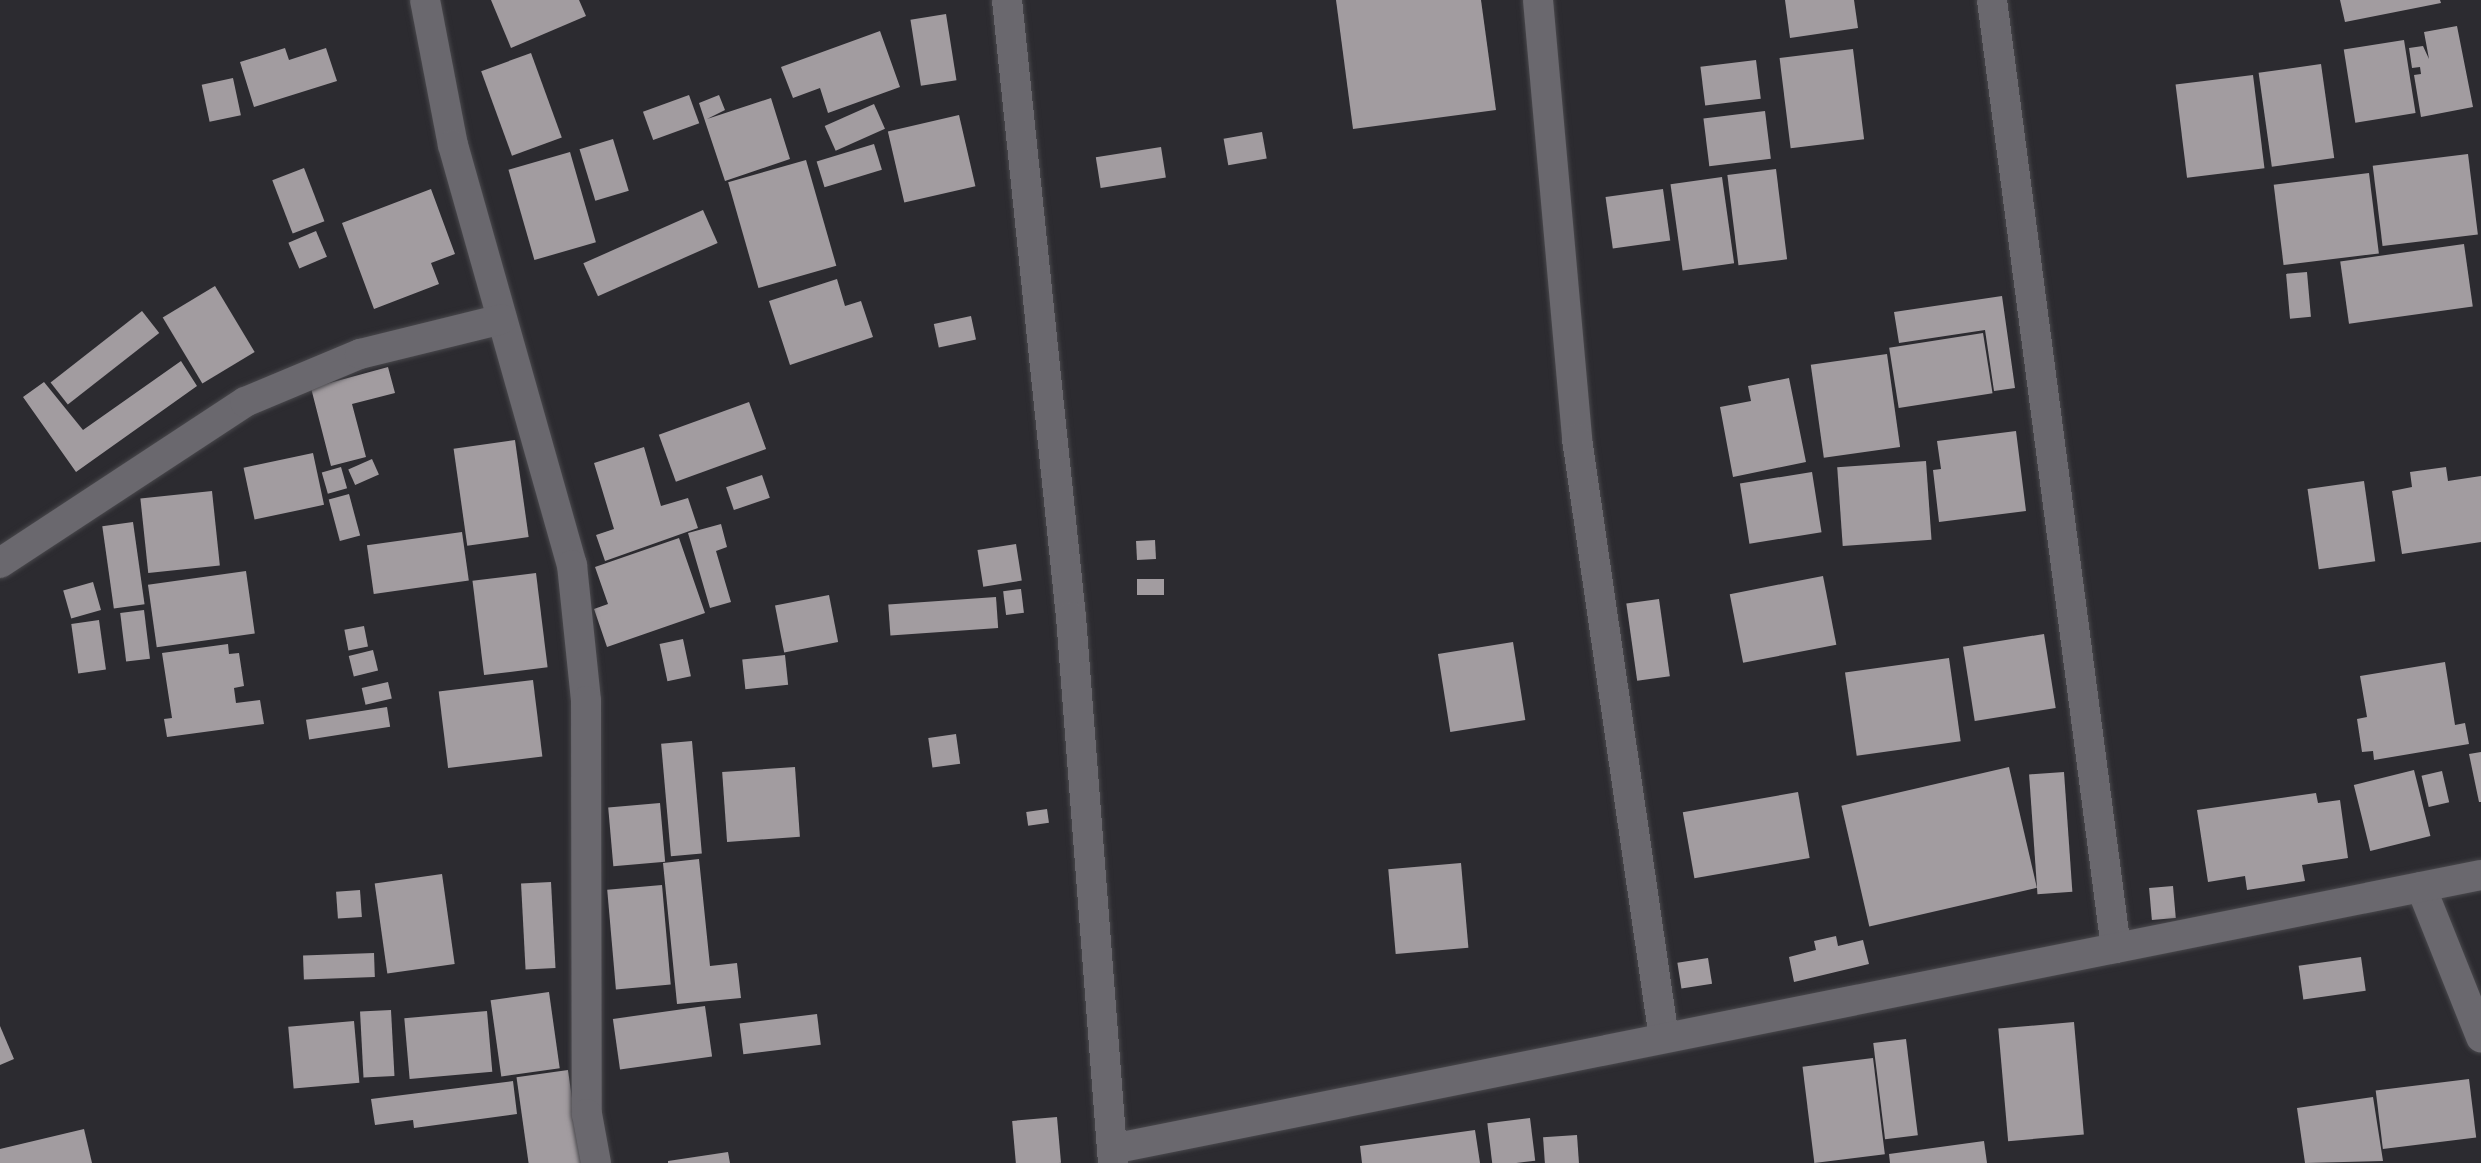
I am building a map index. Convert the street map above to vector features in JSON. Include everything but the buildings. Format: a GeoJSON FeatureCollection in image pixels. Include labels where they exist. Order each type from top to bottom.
{"type":"FeatureCollection","features":[{"type":"Feature","properties":{"kind":"street"},"geometry":{"type":"LineString","coordinates":[[425,0],[453,145],[572,565],[586,701],[587,1114],[596,1163]]}},
{"type":"Feature","properties":{"kind":"street"},"geometry":{"type":"LineString","coordinates":[[1007,0],[1071,617],[1112,1156],[1664,1038],[2481,875]]}},
{"type":"Feature","properties":{"kind":"street"},"geometry":{"type":"LineString","coordinates":[[1538,0],[1576,439],[1664,1038]]}},
{"type":"Feature","properties":{"kind":"street"},"geometry":{"type":"LineString","coordinates":[[1992,0],[2116,948]]}},
{"type":"Feature","properties":{"kind":"street"},"geometry":{"type":"LineString","coordinates":[[0,563],[245,402],[360,354],[502,320]]}},
{"type":"Feature","properties":{"kind":"street"},"geometry":{"type":"LineString","coordinates":[[2421,887],[2481,1038]]}}]}
